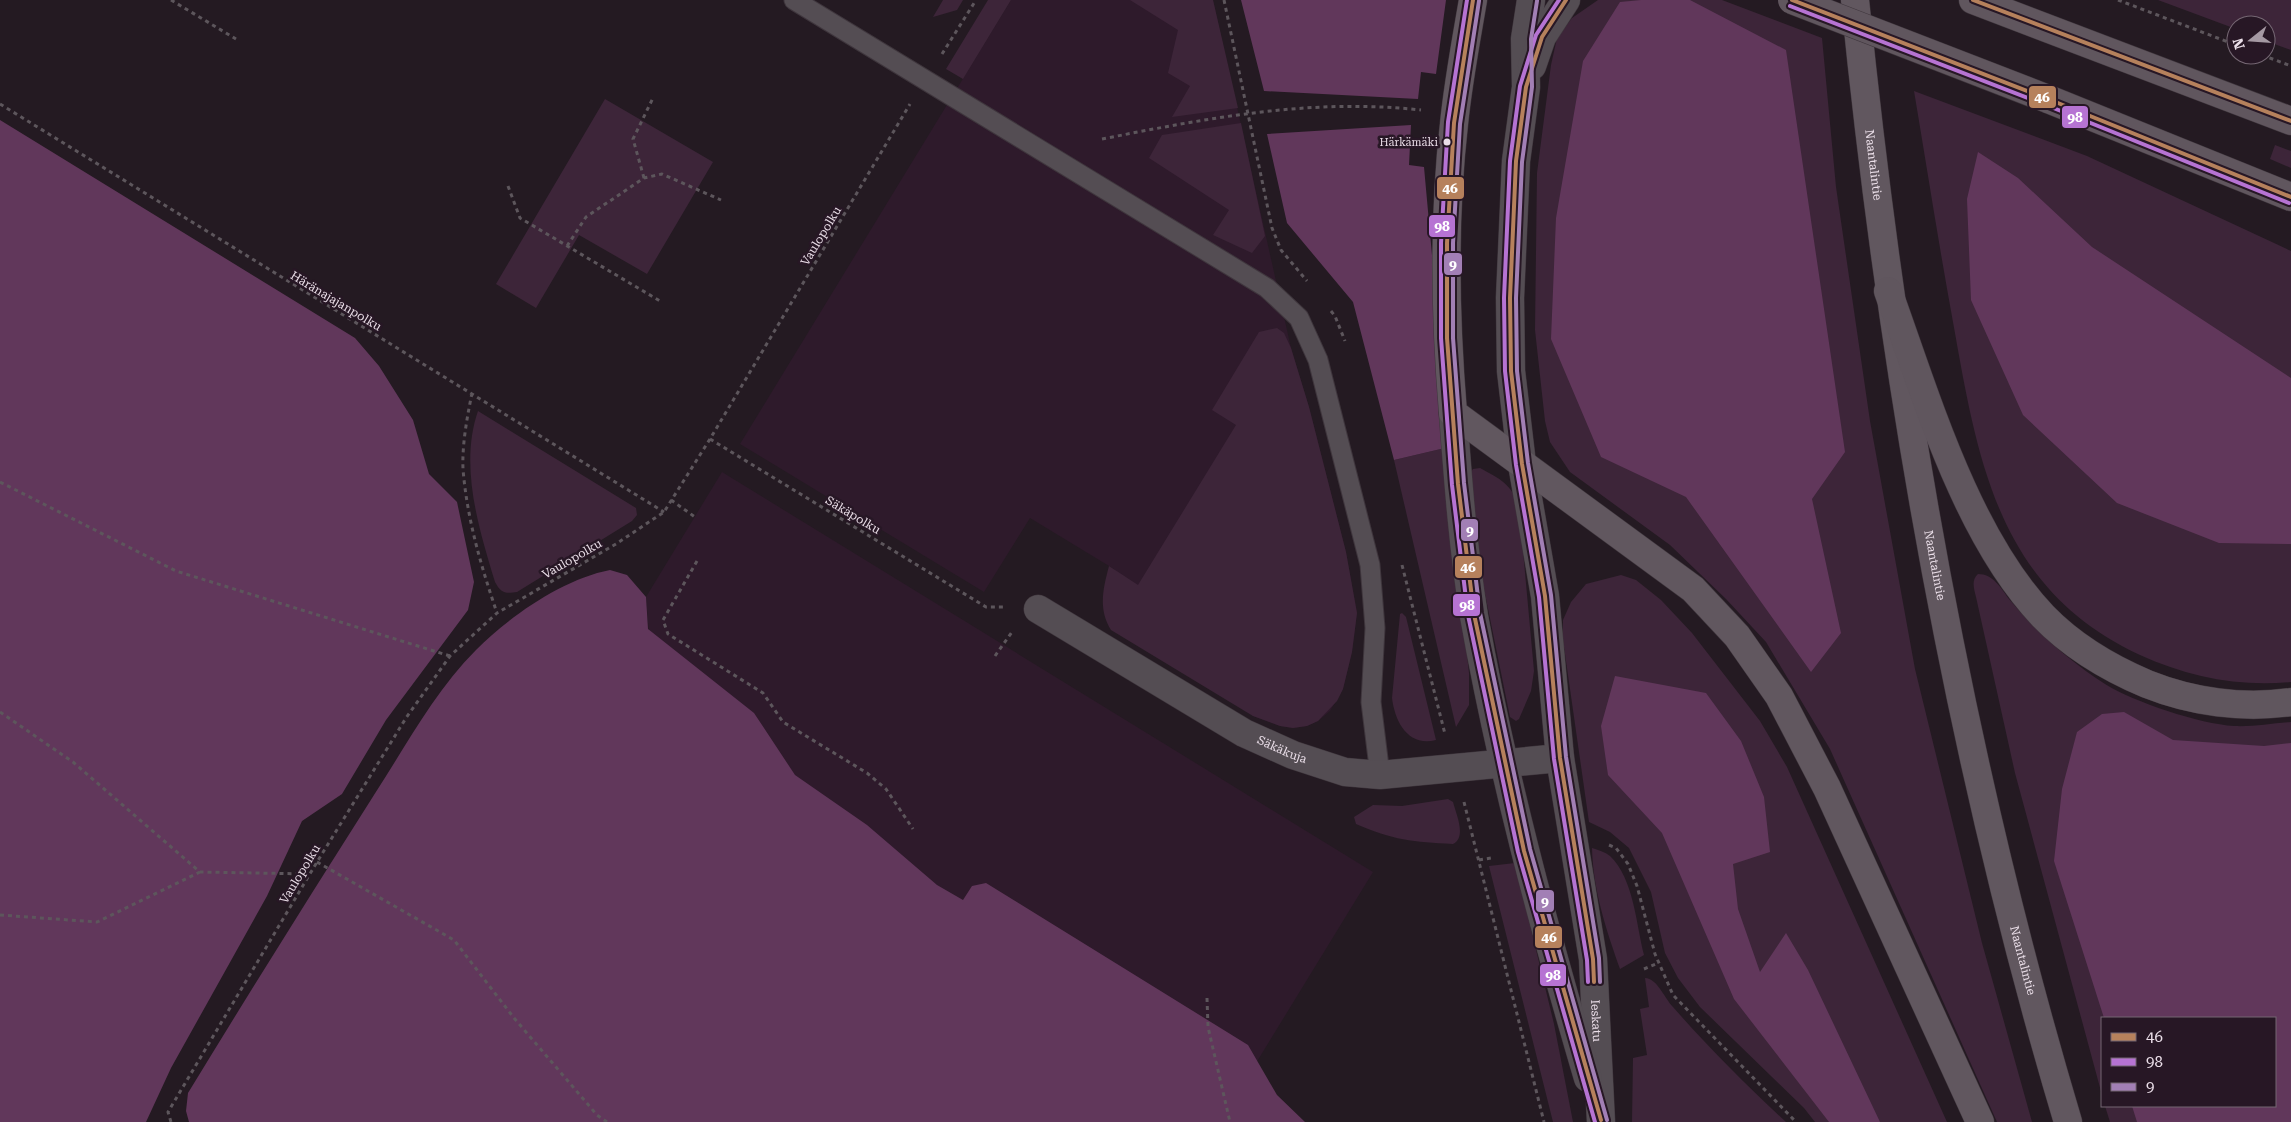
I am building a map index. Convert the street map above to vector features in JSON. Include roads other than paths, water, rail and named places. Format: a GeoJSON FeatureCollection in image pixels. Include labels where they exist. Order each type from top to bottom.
{"type":"FeatureCollection","features":[{"type":"Feature","properties":{"kind":"main road","name":"Ieskatu"},"geometry":{"type":"LineString","coordinates":[[1453,413],[1447,338],[1448,243],[1452,150],[1473,0]]}},
{"type":"Feature","properties":{"kind":"main road"},"geometry":{"type":"LineString","coordinates":[[1792,0],[2291,196]]}},
{"type":"Feature","properties":{"kind":"main road","name":"Naantalintie"},"geometry":{"type":"LineString","coordinates":[[1855,0],[1888,291],[1926,525],[1969,730],[2011,915],[2068,1122]]}},
{"type":"Feature","properties":{"kind":"main road"},"geometry":{"type":"LineString","coordinates":[[1973,0],[2291,121]]}},
{"type":"Feature","properties":{"kind":"main road"},"geometry":{"type":"LineString","coordinates":[[1888,291],[1954,472],[2013,580],[2043,616],[2102,662],[2176,696],[2212,702],[2250,704],[2291,702]]}},
{"type":"Feature","properties":{"kind":"main road"},"geometry":{"type":"LineString","coordinates":[[1453,413],[1692,589],[1737,636],[1779,696],[1827,788],[1980,1122]]}},
{"type":"Feature","properties":{"kind":"street","name":"Ieskatu"},"geometry":{"type":"LineString","coordinates":[[1526,87],[1524,39],[1531,0]]}},
{"type":"Feature","properties":{"kind":"street","name":"Ieskatu"},"geometry":{"type":"LineString","coordinates":[[1566,0],[1542,36],[1526,87],[1516,161],[1510,298],[1510,371],[1522,464],[1545,596],[1560,758],[1592,959],[1601,1121]]}},
{"type":"Feature","properties":{"kind":"street","name":"Ieskatu"},"geometry":{"type":"LineString","coordinates":[[1453,413],[1458,484],[1474,614],[1504,764],[1524,852],[1554,963],[1601,1121]]}},
{"type":"Feature","properties":{"kind":"street","name":"Säkäkuja"},"geometry":{"type":"LineString","coordinates":[[1038,608],[1244,733],[1293,755],[1345,772],[1380,775],[1560,758]]}},
{"type":"Feature","properties":{"kind":"lane"},"geometry":{"type":"LineString","coordinates":[[794,0],[1267,288],[1299,318],[1318,360],[1370,565],[1375,628],[1371,702],[1380,775]]}},
{"type":"Feature","properties":{"kind":"place","name":"Härkämäki"},"geometry":{"type":"Point","coordinates":[1447,142]}}]}
